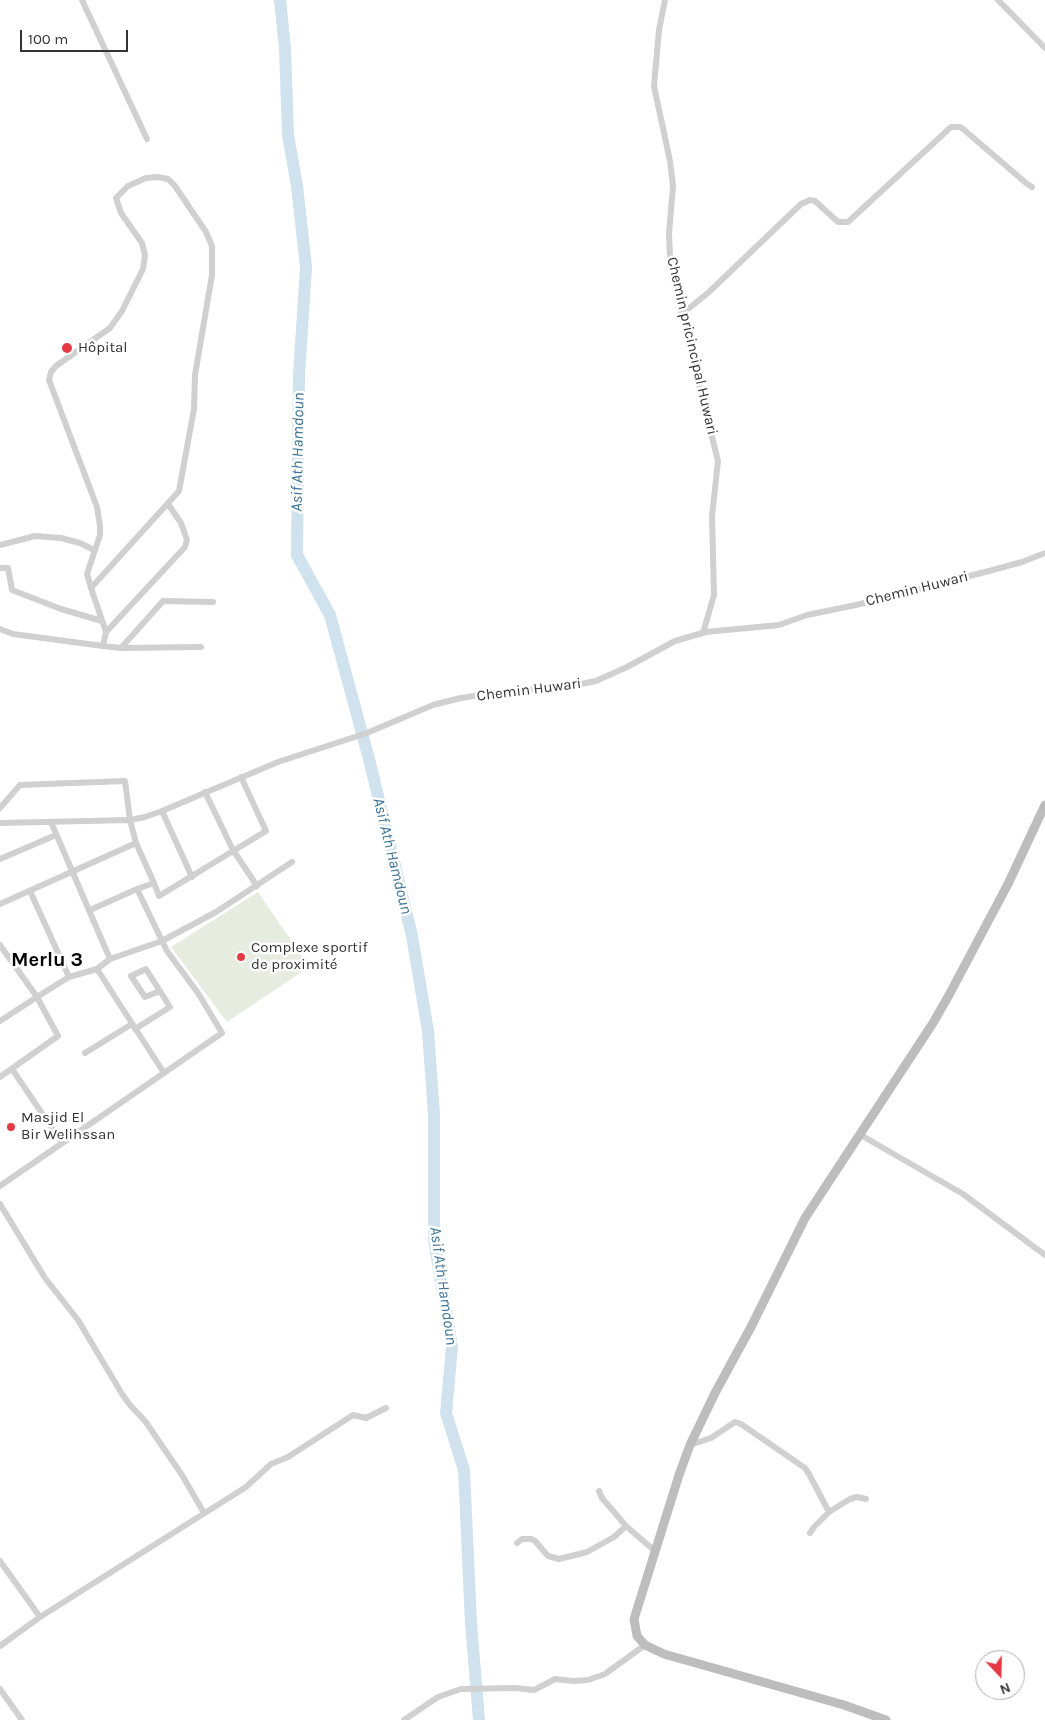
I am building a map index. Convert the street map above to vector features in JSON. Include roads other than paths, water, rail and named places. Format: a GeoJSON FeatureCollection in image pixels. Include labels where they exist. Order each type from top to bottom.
{"type":"FeatureCollection","features":[{"type":"Feature","properties":{"kind":"street"},"geometry":{"type":"LineString","coordinates":[[82,0],[147,139]]}},
{"type":"Feature","properties":{"kind":"street","name":"Chemin pricincipal Huwari"},"geometry":{"type":"LineString","coordinates":[[665,0],[656,48],[654,86],[670,161],[673,186],[670,256],[673,279],[718,461],[712,516],[714,596],[703,633]]}},
{"type":"Feature","properties":{"kind":"street"},"geometry":{"type":"LineString","coordinates":[[998,0],[1045,48]]}},
{"type":"Feature","properties":{"kind":"street"},"geometry":{"type":"LineString","coordinates":[[682,314],[709,292],[801,204],[810,200],[816,201],[838,222],[848,222],[952,127],[964,129],[1032,187]]}},
{"type":"Feature","properties":{"kind":"street"},"geometry":{"type":"LineString","coordinates":[[91,588],[179,491],[194,409],[195,375],[212,275],[212,246],[206,232],[175,186],[168,179],[158,177],[146,178],[128,186],[116,198],[121,212],[142,243],[145,255],[143,269],[122,311],[110,328],[56,366],[51,372],[49,380],[97,507],[100,534],[87,574],[91,588],[106,632]]}},
{"type":"Feature","properties":{"kind":"street"},"geometry":{"type":"LineString","coordinates":[[102,646],[106,632],[185,547],[187,540],[181,523],[168,504]]}},
{"type":"Feature","properties":{"kind":"street"},"geometry":{"type":"LineString","coordinates":[[0,545],[35,536],[61,538],[80,543],[94,550]]}},
{"type":"Feature","properties":{"kind":"street","name":"Chemin Huwari"},"geometry":{"type":"LineString","coordinates":[[0,822],[130,820],[145,817],[286,759],[367,733],[442,703],[495,693],[576,686],[596,681],[628,667],[675,641],[703,633],[779,625],[807,615],[856,605],[989,571],[1022,562],[1045,553]]}},
{"type":"Feature","properties":{"kind":"street"},"geometry":{"type":"LineString","coordinates":[[0,568],[8,568],[12,590],[61,609],[102,621]]}},
{"type":"Feature","properties":{"kind":"street"},"geometry":{"type":"LineString","coordinates":[[121,648],[163,601],[213,602]]}},
{"type":"Feature","properties":{"kind":"street"},"geometry":{"type":"LineString","coordinates":[[0,629],[13,634],[121,648],[201,647]]}},
{"type":"Feature","properties":{"kind":"street"},"geometry":{"type":"LineString","coordinates":[[0,806],[20,785],[125,781],[130,820],[136,843],[159,896],[266,831],[241,777]]}},
{"type":"Feature","properties":{"kind":"street"},"geometry":{"type":"LineString","coordinates":[[206,792],[233,850],[257,886]]}},
{"type":"Feature","properties":{"kind":"street"},"geometry":{"type":"LineString","coordinates":[[886,1720],[844,1705],[664,1654],[645,1646],[637,1636],[634,1620],[690,1445],[804,1218],[950,995],[1004,893],[1045,805]]}},
{"type":"Feature","properties":{"kind":"street"},"geometry":{"type":"LineString","coordinates":[[162,811],[192,877]]}},
{"type":"Feature","properties":{"kind":"street"},"geometry":{"type":"LineString","coordinates":[[50,822],[90,910],[110,960]]}},
{"type":"Feature","properties":{"kind":"street"},"geometry":{"type":"LineString","coordinates":[[0,859],[56,836]]}},
{"type":"Feature","properties":{"kind":"street"},"geometry":{"type":"LineString","coordinates":[[0,904],[136,843]]}},
{"type":"Feature","properties":{"kind":"street"},"geometry":{"type":"LineString","coordinates":[[0,1021],[69,977],[97,969],[110,960],[162,941],[216,912],[292,862]]}},
{"type":"Feature","properties":{"kind":"street"},"geometry":{"type":"LineString","coordinates":[[90,910],[154,883]]}},
{"type":"Feature","properties":{"kind":"street"},"geometry":{"type":"LineString","coordinates":[[0,1186],[222,1033],[198,993],[167,951],[137,889]]}},
{"type":"Feature","properties":{"kind":"street"},"geometry":{"type":"LineString","coordinates":[[30,891],[69,977]]}},
{"type":"Feature","properties":{"kind":"street"},"geometry":{"type":"LineString","coordinates":[[0,945],[37,997],[58,1036],[0,1077]]}},
{"type":"Feature","properties":{"kind":"street"},"geometry":{"type":"LineString","coordinates":[[97,969],[164,1073]]}},
{"type":"Feature","properties":{"kind":"street"},"geometry":{"type":"LineString","coordinates":[[85,1053],[170,1007],[160,991],[146,969],[131,976],[145,997],[160,991]]}},
{"type":"Feature","properties":{"kind":"street"},"geometry":{"type":"LineString","coordinates":[[12,1069],[62,1143]]}},
{"type":"Feature","properties":{"kind":"street"},"geometry":{"type":"LineString","coordinates":[[858,1134],[963,1194],[1045,1255]]}},
{"type":"Feature","properties":{"kind":"street"},"geometry":{"type":"LineString","coordinates":[[0,1204],[46,1278],[78,1320],[130,1405],[145,1421],[182,1475],[204,1513]]}},
{"type":"Feature","properties":{"kind":"street"},"geometry":{"type":"LineString","coordinates":[[0,1646],[40,1617],[246,1487],[271,1464],[288,1457],[354,1415],[366,1418],[386,1408]]}},
{"type":"Feature","properties":{"kind":"street"},"geometry":{"type":"LineString","coordinates":[[690,1445],[711,1438],[735,1422],[740,1424],[805,1468],[829,1512]]}},
{"type":"Feature","properties":{"kind":"street"},"geometry":{"type":"LineString","coordinates":[[599,1491],[602,1498],[626,1526],[642,1542],[655,1551]]}},
{"type":"Feature","properties":{"kind":"street"},"geometry":{"type":"LineString","coordinates":[[810,1533],[829,1512],[850,1499],[857,1497],[866,1498]]}},
{"type":"Feature","properties":{"kind":"street"},"geometry":{"type":"LineString","coordinates":[[517,1543],[522,1539],[531,1539],[548,1556],[559,1559],[587,1552],[614,1537],[626,1526]]}},
{"type":"Feature","properties":{"kind":"street"},"geometry":{"type":"LineString","coordinates":[[0,1561],[40,1617]]}},
{"type":"Feature","properties":{"kind":"street"},"geometry":{"type":"LineString","coordinates":[[404,1720],[438,1697],[460,1689],[516,1688],[534,1690],[555,1679],[588,1680],[604,1674],[645,1646]]}},
{"type":"Feature","properties":{"kind":"street"},"geometry":{"type":"LineString","coordinates":[[0,1689],[22,1720]]}},
{"type":"Feature","properties":{"kind":"waterway","name":"Asif Ath Hamdoun"},"geometry":{"type":"LineString","coordinates":[[280,0],[285,48],[288,135],[297,186],[306,267],[299,375],[297,555],[330,615],[369,759],[412,936],[428,1031],[434,1115],[434,1239],[452,1347],[446,1413],[464,1470],[471,1623],[479,1720]]}},
{"type":"Feature","properties":{"kind":"place","name":"Hôpital"},"geometry":{"type":"Point","coordinates":[67,348]}},
{"type":"Feature","properties":{"kind":"place","name":"Complexe sportif de proximité"},"geometry":{"type":"Point","coordinates":[241,957]}},
{"type":"Feature","properties":{"kind":"place","name":"Masjid El Bir Welihssan"},"geometry":{"type":"Point","coordinates":[11,1127]}},
{"type":"Feature","properties":{"kind":"district","name":"Merlu 3"},"geometry":{"type":"Point","coordinates":[47,960]}}]}
